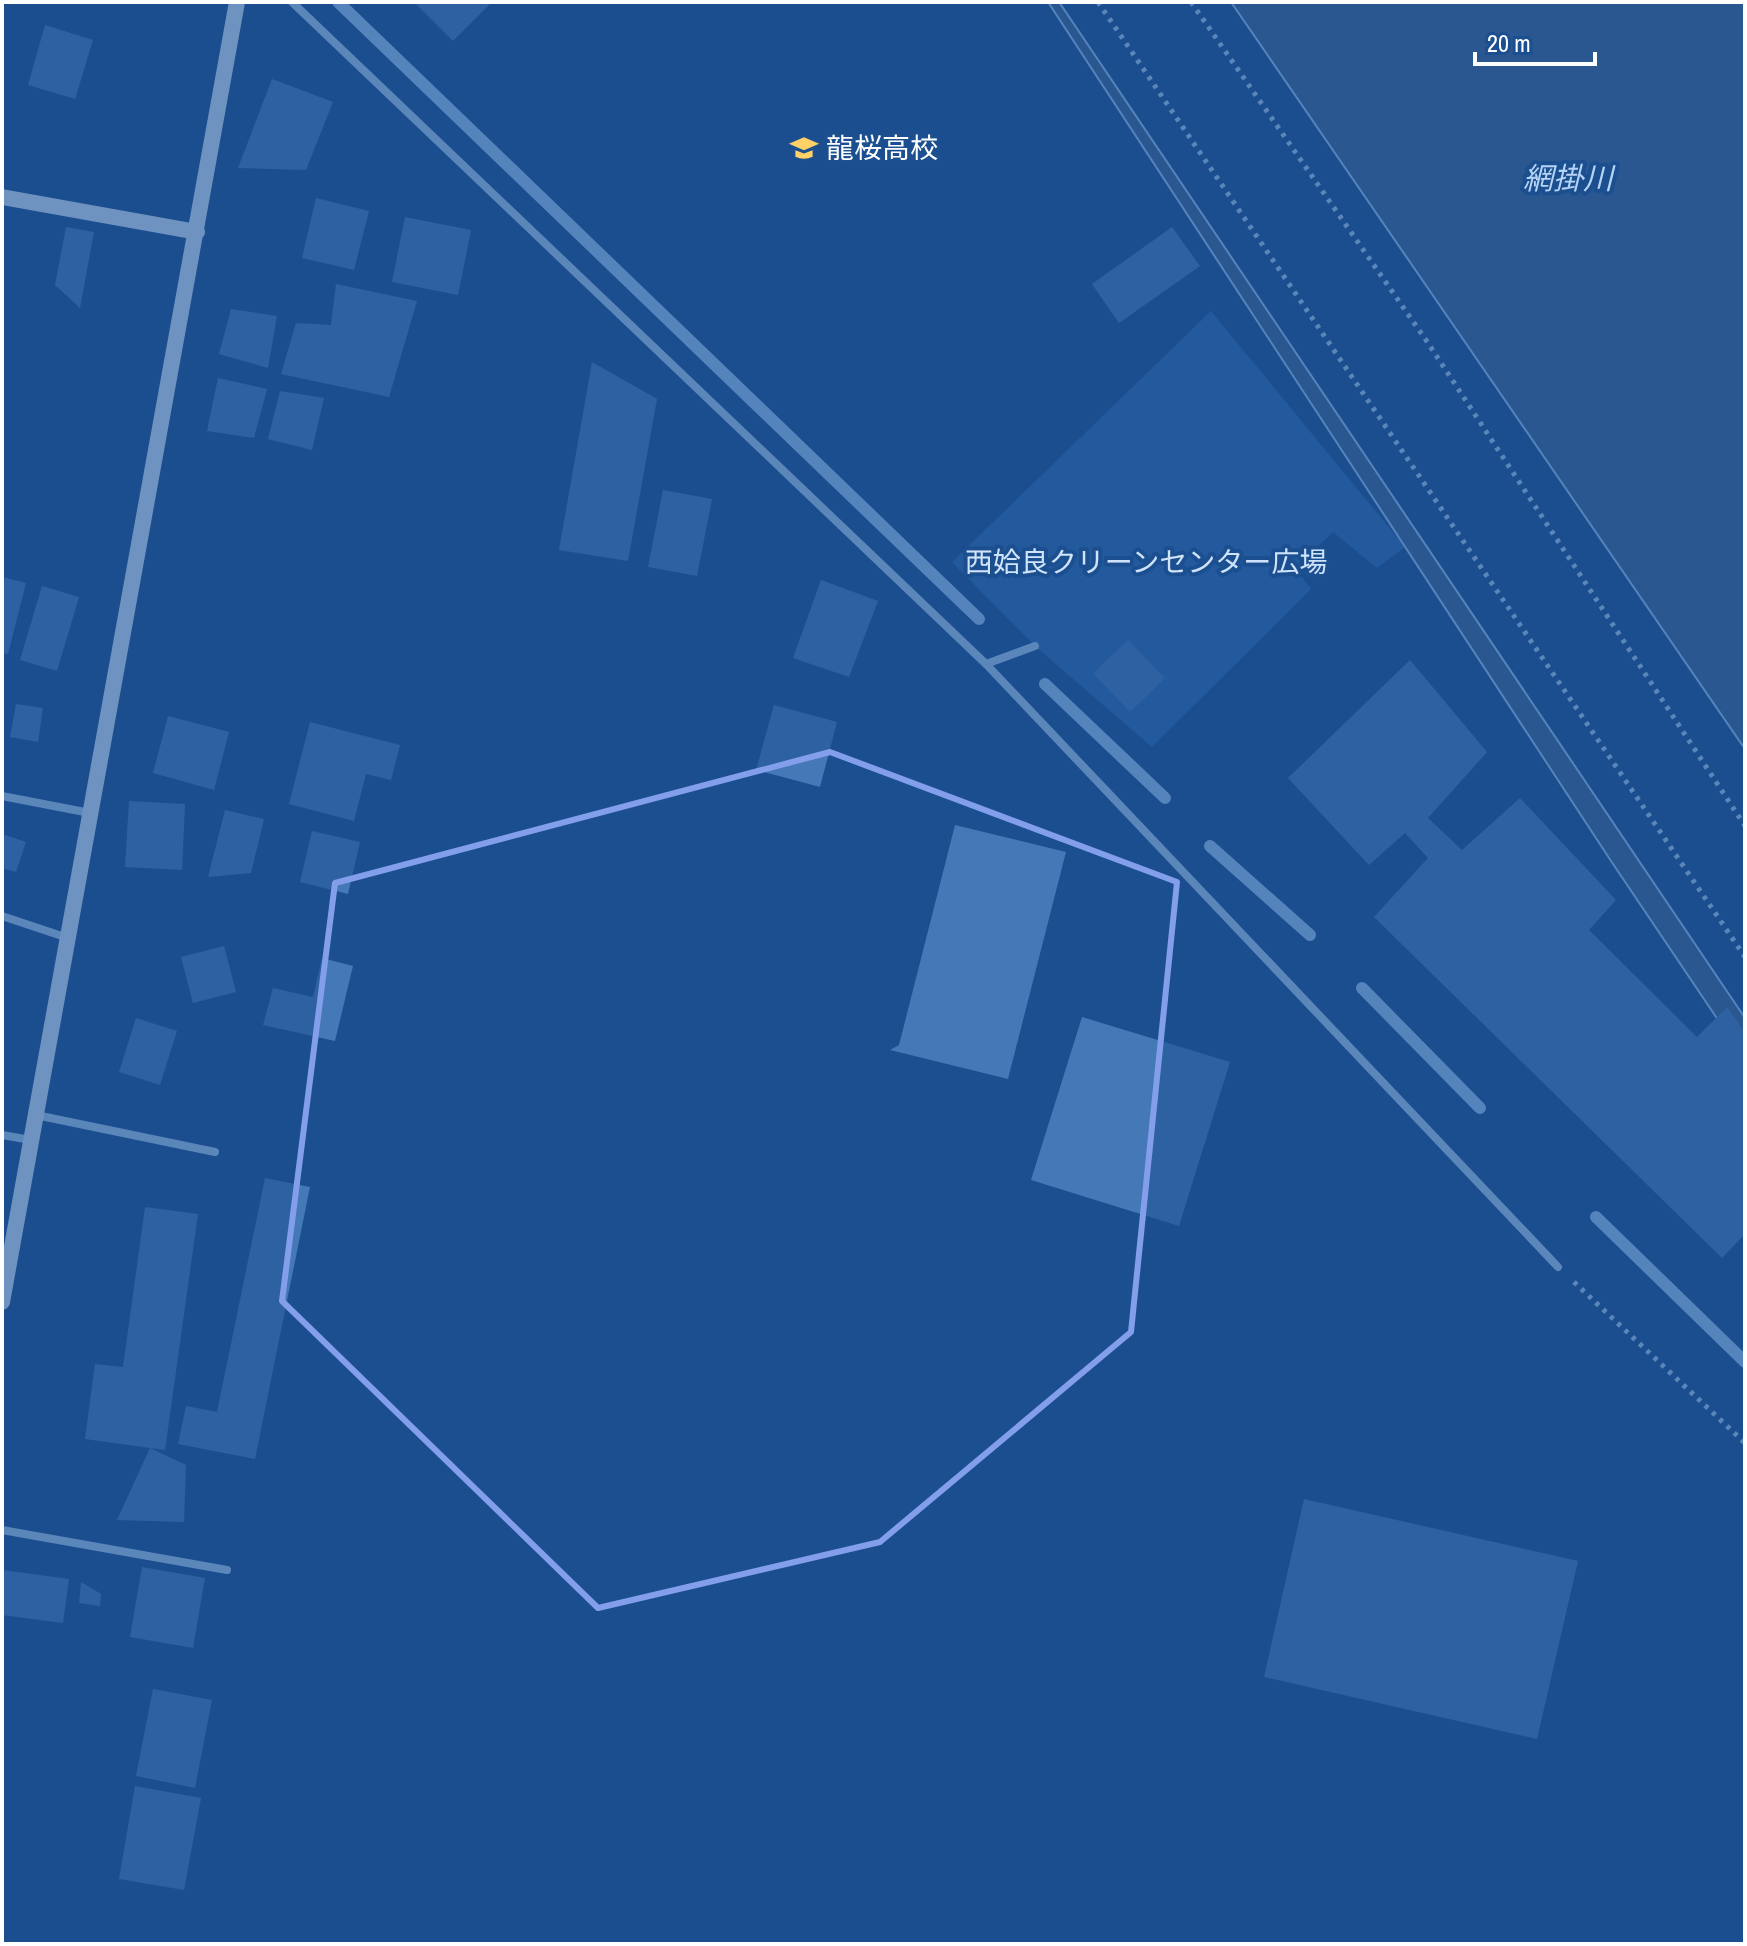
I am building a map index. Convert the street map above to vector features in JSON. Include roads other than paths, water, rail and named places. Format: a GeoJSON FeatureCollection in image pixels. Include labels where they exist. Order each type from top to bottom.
{"type":"FeatureCollection","features":[{"type":"Feature","properties":{"kind":"street"},"geometry":{"type":"LineString","coordinates":[[2,1302],[237,2]]}},
{"type":"Feature","properties":{"kind":"street"},"geometry":{"type":"LineString","coordinates":[[292,2],[986,664],[1558,1267]]}},
{"type":"Feature","properties":{"kind":"street"},"geometry":{"type":"LineString","coordinates":[[2,197],[197,232]]}},
{"type":"Feature","properties":{"kind":"street"},"geometry":{"type":"LineString","coordinates":[[986,664],[1035,646]]}},
{"type":"Feature","properties":{"kind":"street"},"geometry":{"type":"LineString","coordinates":[[2,796],[90,813]]}},
{"type":"Feature","properties":{"kind":"street"},"geometry":{"type":"LineString","coordinates":[[2,916],[68,938]]}},
{"type":"Feature","properties":{"kind":"street"},"geometry":{"type":"LineString","coordinates":[[36,1115],[215,1152]]}},
{"type":"Feature","properties":{"kind":"street"},"geometry":{"type":"LineString","coordinates":[[2,1135],[31,1140]]}},
{"type":"Feature","properties":{"kind":"street"},"geometry":{"type":"LineString","coordinates":[[2,1530],[227,1570]]}},
{"type":"Feature","properties":{"kind":"water"},"geometry":{"type":"Polygon","coordinates":[[[1048,2],[1059,2],[1745,1018],[1745,1060],[1611,861],[1048,2]]]}},
{"type":"Feature","properties":{"kind":"water","name":"網掛川"},"geometry":{"type":"Polygon","coordinates":[[[1231,2],[1745,2],[1745,749],[1231,2]]]}},
{"type":"Feature","properties":{"kind":"waterway"},"geometry":{"type":"LineString","coordinates":[[338,2],[979,619]]}},
{"type":"Feature","properties":{"kind":"waterway"},"geometry":{"type":"LineString","coordinates":[[1045,684],[1165,798]]}},
{"type":"Feature","properties":{"kind":"waterway"},"geometry":{"type":"LineString","coordinates":[[1210,846],[1310,935]]}},
{"type":"Feature","properties":{"kind":"waterway"},"geometry":{"type":"LineString","coordinates":[[1362,988],[1480,1108]]}},
{"type":"Feature","properties":{"kind":"waterway"},"geometry":{"type":"LineString","coordinates":[[1596,1217],[1745,1362]]}},
{"type":"Feature","properties":{"kind":"place","name":"龍桜高校"},"geometry":{"type":"Point","coordinates":[804,148]}},
{"type":"Feature","properties":{"kind":"park label","name":"西姶良クリーンセンター広場"},"geometry":{"type":"Point","coordinates":[1146,562]}}]}
